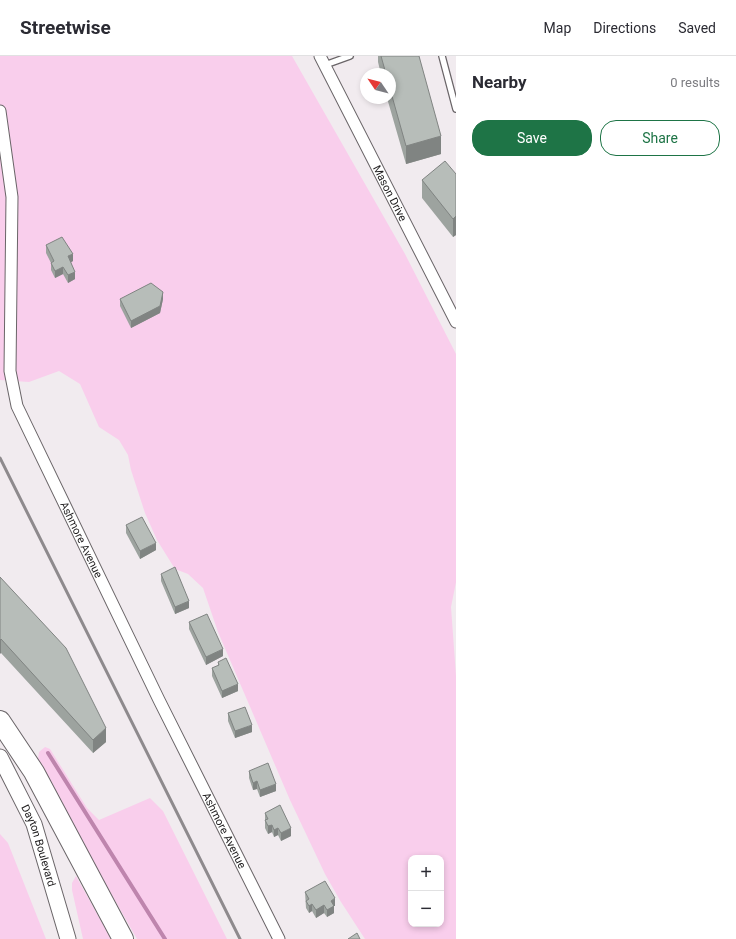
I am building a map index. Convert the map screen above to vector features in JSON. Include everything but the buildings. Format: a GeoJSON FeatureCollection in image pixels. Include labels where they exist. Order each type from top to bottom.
{"type":"FeatureCollection","features":[{"type":"Feature","properties":{"kind":"highway"},"geometry":{"type":"LineString","coordinates":[[0,721],[34,772],[123,939]]}},
{"type":"Feature","properties":{"kind":"main road","name":"Dayton Boulevard"},"geometry":{"type":"LineString","coordinates":[[2,765],[34,824],[68,939]]}},
{"type":"Feature","properties":{"kind":"street","name":"Mason Drive"},"geometry":{"type":"LineString","coordinates":[[322,60],[456,322]]}},
{"type":"Feature","properties":{"kind":"street","name":"Ashmore Avenue"},"geometry":{"type":"LineString","coordinates":[[0,111],[12,197],[10,371],[17,406],[159,700],[280,939]]}},
{"type":"Feature","properties":{"kind":"lane","name":"Mason Drive"},"geometry":{"type":"LineString","coordinates":[[322,60],[350,56]]}},
{"type":"Feature","properties":{"kind":"lane"},"geometry":{"type":"LineString","coordinates":[[442,56],[456,109]]}},
{"type":"Feature","properties":{"kind":"shaded area"},"geometry":{"type":"Polygon","coordinates":[[[0,56],[292,56],[405,254],[456,354],[456,582],[451,607],[456,676],[456,939],[365,939],[325,874],[290,800],[218,632],[203,588],[188,574],[175,569],[157,540],[145,513],[131,470],[128,455],[119,440],[99,427],[80,384],[59,371],[29,382],[0,380],[0,56]]]}},
{"type":"Feature","properties":{"kind":"shaded area"},"geometry":{"type":"Polygon","coordinates":[[[45,747],[50,749],[87,808],[99,820],[150,798],[163,811],[227,939],[137,939],[82,843],[38,759],[39,752],[45,747]]]}},
{"type":"Feature","properties":{"kind":"shaded area"},"geometry":{"type":"Polygon","coordinates":[[[0,834],[8,843],[46,939],[0,939],[0,834]]]}},
{"type":"Feature","properties":{"kind":"shaded area"},"geometry":{"type":"Polygon","coordinates":[[[76,876],[111,939],[83,939],[72,890],[72,883],[76,876]]]}},
{"type":"Feature","properties":{"kind":"waterway"},"geometry":{"type":"LineString","coordinates":[[48,753],[165,939]]}},
{"type":"Feature","properties":{"kind":"railway"},"geometry":{"type":"LineString","coordinates":[[0,458],[240,939]]}}]}
